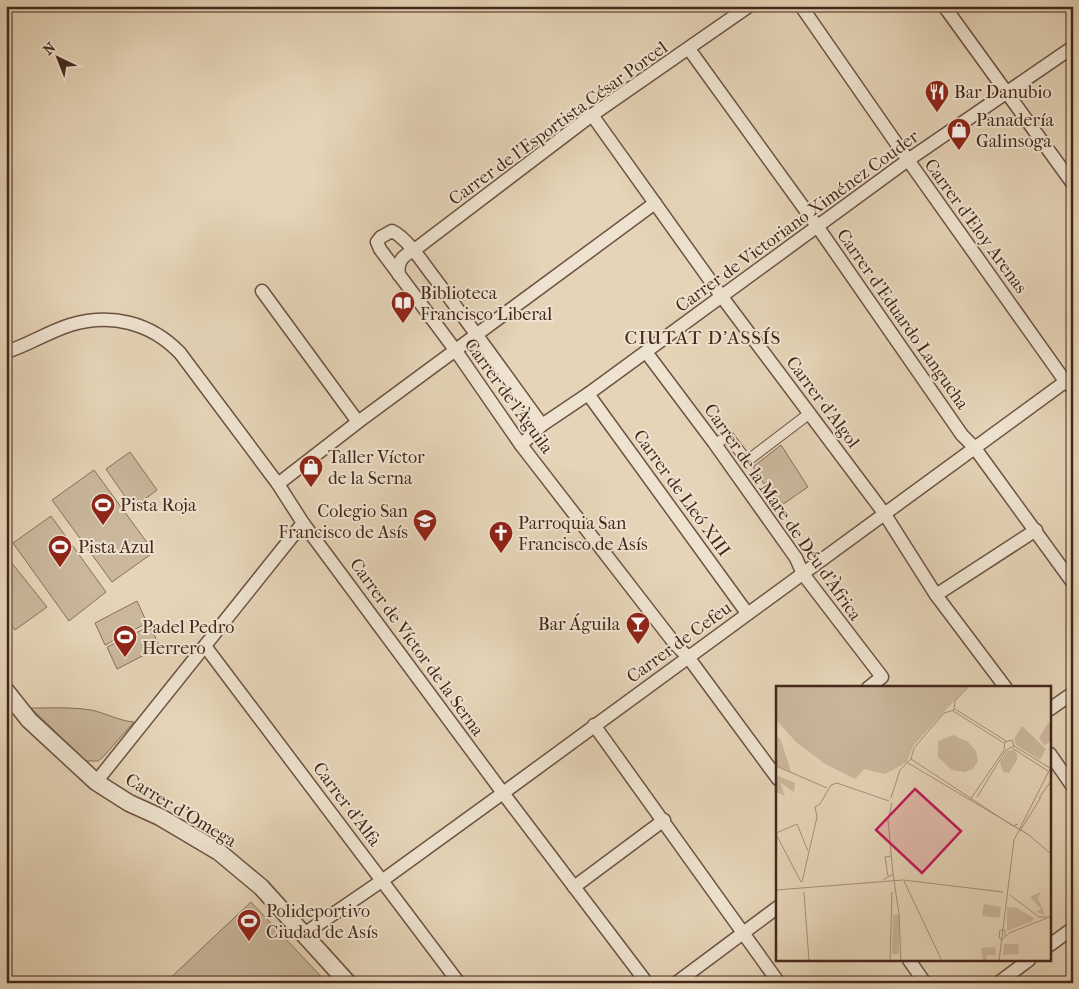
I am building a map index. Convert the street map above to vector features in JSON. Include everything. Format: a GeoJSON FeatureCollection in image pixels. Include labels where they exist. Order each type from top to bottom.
{"type":"FeatureCollection","features":[{"type":"Feature","properties":{"kind":"street","name":"Carrer de l'Esportista César Porcel"},"geometry":{"type":"LineString","coordinates":[[399,275],[398,267],[403,256],[413,251],[592,115],[749,6]]}},
{"type":"Feature","properties":{"kind":"street","name":"Carrer d'Eloy Arenas"},"geometry":{"type":"LineString","coordinates":[[801,6],[908,160],[1070,383]]}},
{"type":"Feature","properties":{"kind":"street"},"geometry":{"type":"LineString","coordinates":[[944,6],[1073,184]]}},
{"type":"Feature","properties":{"kind":"street","name":"Carrer de Victoriano Ximénez Couder"},"geometry":{"type":"LineString","coordinates":[[521,445],[542,425],[722,297],[908,160],[1073,47]]}},
{"type":"Feature","properties":{"kind":"street","name":"Carrer d'Eduardo Langucha"},"geometry":{"type":"LineString","coordinates":[[689,49],[818,226],[962,435],[1036,530],[1073,583]]}},
{"type":"Feature","properties":{"kind":"street","name":"Carrer d'Algol"},"geometry":{"type":"LineString","coordinates":[[592,115],[722,297],[884,513],[936,595],[1004,686]]}},
{"type":"Feature","properties":{"kind":"street"},"geometry":{"type":"LineString","coordinates":[[278,484],[358,422],[655,203]]}},
{"type":"Feature","properties":{"kind":"street","name":"Carrer de l'Àguila"},"geometry":{"type":"LineString","coordinates":[[542,425],[478,335],[413,251],[398,234],[392,231],[381,237],[377,242],[380,249],[456,351],[521,445],[675,644],[688,657],[776,776]]}},
{"type":"Feature","properties":{"kind":"street"},"geometry":{"type":"LineString","coordinates":[[262,291],[358,422]]}},
{"type":"Feature","properties":{"kind":"street","name":"Carrer de Víctor de la Serna"},"geometry":{"type":"LineString","coordinates":[[6,352],[70,326],[96,319],[132,323],[157,334],[170,343],[180,353],[278,484],[303,523],[502,793],[647,983]]}},
{"type":"Feature","properties":{"kind":"street","name":"Carrer de la Mare de Déu d'Àfrica"},"geometry":{"type":"LineString","coordinates":[[646,352],[715,444],[796,558],[803,574],[882,677],[871,686]]}},
{"type":"Feature","properties":{"kind":"street","name":"Carrer de Cefeu"},"geometry":{"type":"LineString","coordinates":[[304,934],[383,880],[974,448],[1070,383]]}},
{"type":"Feature","properties":{"kind":"street","name":"Carrer de Lleó XIII"},"geometry":{"type":"LineString","coordinates":[[588,394],[747,613]]}},
{"type":"Feature","properties":{"kind":"street"},"geometry":{"type":"LineString","coordinates":[[715,444],[728,436],[747,461],[810,413]]}},
{"type":"Feature","properties":{"kind":"street"},"geometry":{"type":"LineString","coordinates":[[96,782],[303,523]]}},
{"type":"Feature","properties":{"kind":"street"},"geometry":{"type":"LineString","coordinates":[[936,595],[1036,530]]}},
{"type":"Feature","properties":{"kind":"street","name":"Carrer d'Alfa"},"geometry":{"type":"LineString","coordinates":[[205,646],[459,983]]}},
{"type":"Feature","properties":{"kind":"street","name":"Carrer d'Omega"},"geometry":{"type":"LineString","coordinates":[[6,691],[29,720],[96,782],[219,852],[261,887],[348,983]]}},
{"type":"Feature","properties":{"kind":"street"},"geometry":{"type":"LineString","coordinates":[[1052,708],[1073,693]]}},
{"type":"Feature","properties":{"kind":"street"},"geometry":{"type":"LineString","coordinates":[[594,725],[664,820],[778,982]]}},
{"type":"Feature","properties":{"kind":"street"},"geometry":{"type":"LineString","coordinates":[[1052,757],[1073,787]]}},
{"type":"Feature","properties":{"kind":"street"},"geometry":{"type":"LineString","coordinates":[[574,887],[664,820]]}},
{"type":"Feature","properties":{"kind":"street"},"geometry":{"type":"LineString","coordinates":[[676,983],[776,908]]}},
{"type":"Feature","properties":{"kind":"street"},"geometry":{"type":"LineString","coordinates":[[1052,944],[1073,928]]}},
{"type":"Feature","properties":{"kind":"street"},"geometry":{"type":"LineString","coordinates":[[910,962],[925,983]]}},
{"type":"Feature","properties":{"kind":"street"},"geometry":{"type":"LineString","coordinates":[[998,983],[1026,962]]}},
{"type":"Feature","properties":{"kind":"shaded area"},"geometry":{"type":"Polygon","coordinates":[[[781,445],[808,487],[779,507],[753,467],[781,445]]]}},
{"type":"Feature","properties":{"kind":"shaded area"},"geometry":{"type":"Polygon","coordinates":[[[130,452],[157,490],[133,508],[106,469],[130,452]]]}},
{"type":"Feature","properties":{"kind":"shaded area","name":"Pista Roja"},"geometry":{"type":"Polygon","coordinates":[[[94,470],[154,552],[112,582],[52,500],[94,470]]]}},
{"type":"Feature","properties":{"kind":"shaded area","name":"Pista Azul"},"geometry":{"type":"Polygon","coordinates":[[[51,516],[106,592],[69,621],[13,543],[51,516]]]}},
{"type":"Feature","properties":{"kind":"shaded area"},"geometry":{"type":"Polygon","coordinates":[[[7,557],[47,607],[15,630],[6,618],[7,557]]]}},
{"type":"Feature","properties":{"kind":"shaded area"},"geometry":{"type":"Polygon","coordinates":[[[137,601],[147,623],[105,645],[95,623],[137,601]]]}},
{"type":"Feature","properties":{"kind":"shaded area","name":"Padel Pedro Herrero"},"geometry":{"type":"Polygon","coordinates":[[[150,626],[160,647],[117,669],[107,647],[150,626]]]}},
{"type":"Feature","properties":{"kind":"shaded area"},"geometry":{"type":"Polygon","coordinates":[[[31,708],[91,710],[134,722],[103,757],[98,761],[86,761],[31,708]]]}},
{"type":"Feature","properties":{"kind":"shaded area","name":"Polideportivo Ciudad de Asís"},"geometry":{"type":"Polygon","coordinates":[[[251,902],[327,983],[165,983],[251,902]]]}},
{"type":"Feature","properties":{"kind":"place","name":"Bar Danubio"},"geometry":{"type":"Point","coordinates":[937,113]}},
{"type":"Feature","properties":{"kind":"place","name":"Panadería Galinsoga"},"geometry":{"type":"Point","coordinates":[959,151]}},
{"type":"Feature","properties":{"kind":"place","name":"Biblioteca Francisco Liberal"},"geometry":{"type":"Point","coordinates":[403,324]}},
{"type":"Feature","properties":{"kind":"place","name":"Taller Víctor de la Serna"},"geometry":{"type":"Point","coordinates":[311,488]}},
{"type":"Feature","properties":{"kind":"place","name":"Pista Roja"},"geometry":{"type":"Point","coordinates":[103,526]}},
{"type":"Feature","properties":{"kind":"place","name":"Colegio San Francisco de Asís"},"geometry":{"type":"Point","coordinates":[425,542]}},
{"type":"Feature","properties":{"kind":"place","name":"Parroquia San Francisco de Asís"},"geometry":{"type":"Point","coordinates":[501,554]}},
{"type":"Feature","properties":{"kind":"place","name":"Pista Azul"},"geometry":{"type":"Point","coordinates":[60,568]}},
{"type":"Feature","properties":{"kind":"place","name":"Bar Águila"},"geometry":{"type":"Point","coordinates":[638,645]}},
{"type":"Feature","properties":{"kind":"place","name":"Padel Pedro Herrero"},"geometry":{"type":"Point","coordinates":[125,658]}},
{"type":"Feature","properties":{"kind":"place","name":"Polideportivo Ciudad de Asís"},"geometry":{"type":"Point","coordinates":[249,942]}},
{"type":"Feature","properties":{"kind":"district","name":"CIUTAT D'ASSÍS"},"geometry":{"type":"Point","coordinates":[703,337]}}]}
